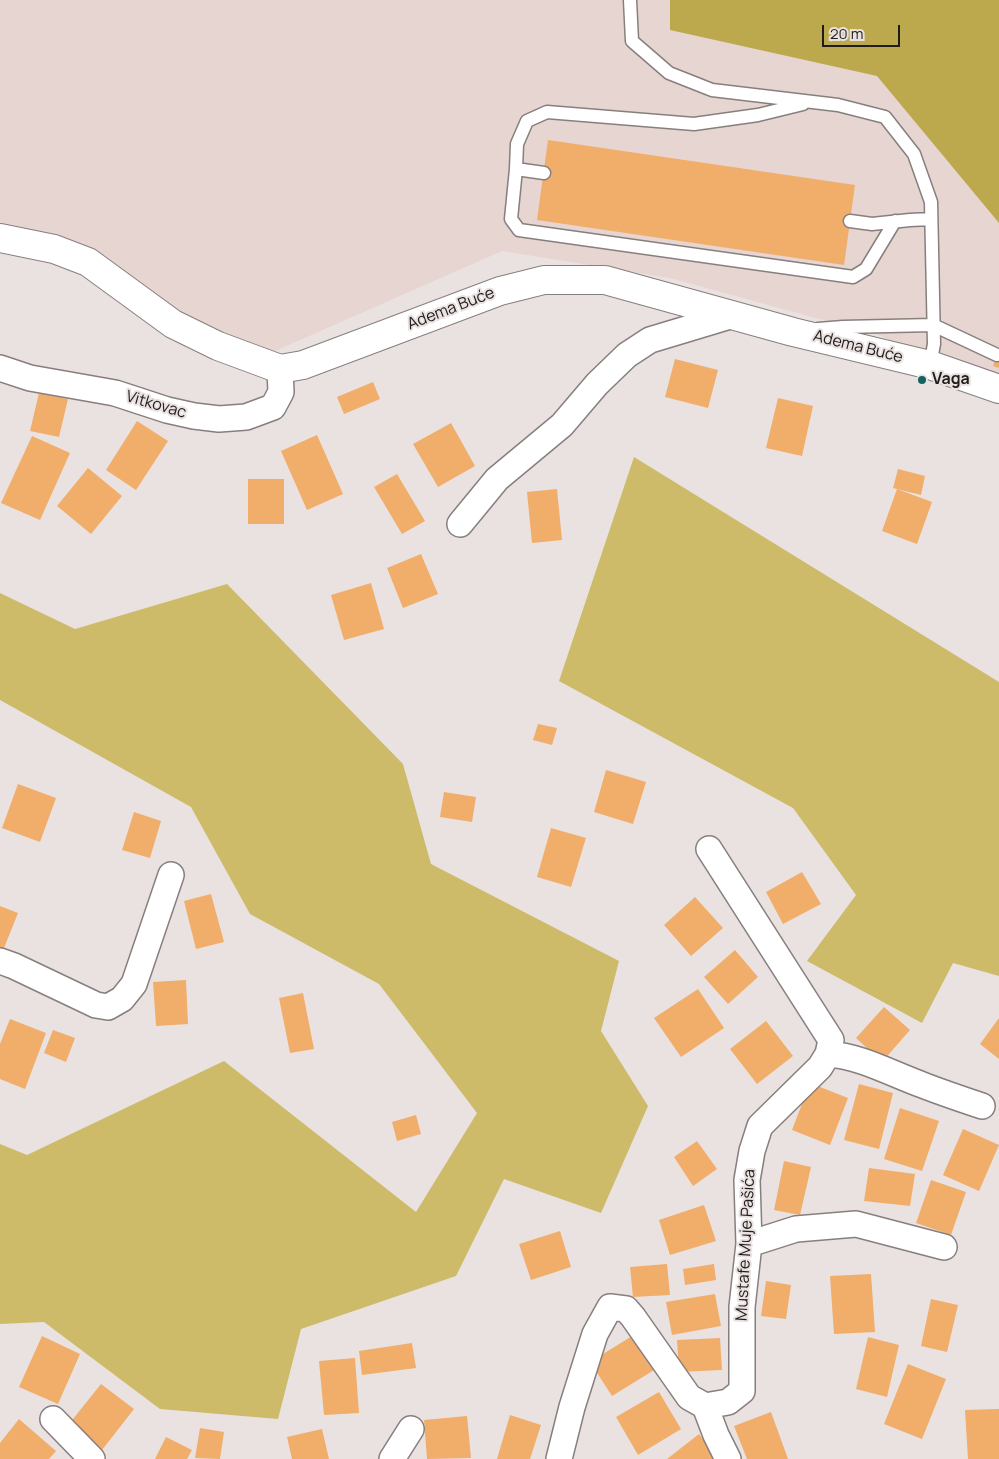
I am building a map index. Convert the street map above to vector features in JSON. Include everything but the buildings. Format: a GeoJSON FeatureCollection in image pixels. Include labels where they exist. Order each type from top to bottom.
{"type":"FeatureCollection","features":[{"type":"Feature","properties":{"kind":"street","name":"Adema Buće"},"geometry":{"type":"LineString","coordinates":[[0,238],[54,249],[88,262],[173,324],[218,346],[280,369],[303,366],[500,291],[544,280],[605,280],[793,332],[930,365],[999,389]]}},
{"type":"Feature","properties":{"kind":"street"},"geometry":{"type":"LineString","coordinates":[[460,524],[497,479],[562,425],[597,384],[627,355],[650,340],[733,315]]}},
{"type":"Feature","properties":{"kind":"street","name":"Vitkovac"},"geometry":{"type":"LineString","coordinates":[[0,368],[30,378],[116,393],[167,410],[219,419],[246,417],[273,408],[281,392],[280,369]]}},
{"type":"Feature","properties":{"kind":"street"},"geometry":{"type":"LineString","coordinates":[[709,849],[831,1040],[828,1054],[841,1055],[858,1060],[921,1085],[982,1106]]}},
{"type":"Feature","properties":{"kind":"street"},"geometry":{"type":"LineString","coordinates":[[0,960],[96,1005],[108,1007],[122,999],[134,984],[172,875]]}},
{"type":"Feature","properties":{"kind":"street","name":"Mustafe Muje Pašića"},"geometry":{"type":"LineString","coordinates":[[706,1406],[728,1402],[742,1391],[742,1307],[749,1244],[747,1180],[752,1151],[760,1126],[820,1067],[828,1054]]}},
{"type":"Feature","properties":{"kind":"street"},"geometry":{"type":"LineString","coordinates":[[749,1244],[796,1229],[856,1224],[944,1247]]}},
{"type":"Feature","properties":{"kind":"street"},"geometry":{"type":"LineString","coordinates":[[559,1459],[572,1407],[595,1334],[610,1307],[626,1309],[689,1397],[706,1406],[716,1435],[728,1459]]}},
{"type":"Feature","properties":{"kind":"street"},"geometry":{"type":"LineString","coordinates":[[53,1419],[92,1459]]}},
{"type":"Feature","properties":{"kind":"street"},"geometry":{"type":"LineString","coordinates":[[392,1459],[411,1429]]}},
{"type":"Feature","properties":{"kind":"lane"},"geometry":{"type":"LineString","coordinates":[[630,0],[632,41],[669,73],[712,90],[838,105],[885,117],[914,154],[931,202],[934,344],[930,365]]}},
{"type":"Feature","properties":{"kind":"lane"},"geometry":{"type":"LineString","coordinates":[[811,102],[758,115],[694,124],[547,112],[527,121],[517,144],[511,219],[519,230],[853,278],[866,269],[895,221]]}},
{"type":"Feature","properties":{"kind":"lane"},"geometry":{"type":"LineString","coordinates":[[516,169],[544,173]]}},
{"type":"Feature","properties":{"kind":"lane"},"geometry":{"type":"LineString","coordinates":[[850,221],[872,224],[931,220]]}},
{"type":"Feature","properties":{"kind":"lane"},"geometry":{"type":"LineString","coordinates":[[793,332],[843,327],[933,325],[997,355]]}},
{"type":"Feature","properties":{"kind":"shaded area"},"geometry":{"type":"Polygon","coordinates":[[[0,0],[892,0],[999,119],[999,394],[881,336],[670,278],[502,251],[266,355],[178,325],[89,265],[0,240],[0,0]]]}},
{"type":"Feature","properties":{"kind":"shaded area"},"geometry":{"type":"Polygon","coordinates":[[[670,0],[999,0],[999,223],[877,76],[670,30],[670,0]]]}},
{"type":"Feature","properties":{"kind":"shaded area"},"geometry":{"type":"Polygon","coordinates":[[[634,457],[999,682],[999,976],[953,963],[922,1023],[807,961],[856,895],[793,808],[559,681],[634,457]]]}},
{"type":"Feature","properties":{"kind":"shaded area"},"geometry":{"type":"Polygon","coordinates":[[[227,584],[403,764],[431,864],[619,961],[601,1031],[648,1106],[601,1213],[504,1179],[456,1276],[301,1329],[278,1419],[160,1409],[44,1322],[0,1324],[0,1144],[27,1155],[224,1061],[416,1212],[477,1113],[379,984],[250,914],[191,807],[0,700],[0,593],[75,629],[227,584]]]}},
{"type":"Feature","properties":{"kind":"place","name":"Vaga"},"geometry":{"type":"Point","coordinates":[922,380]}}]}
